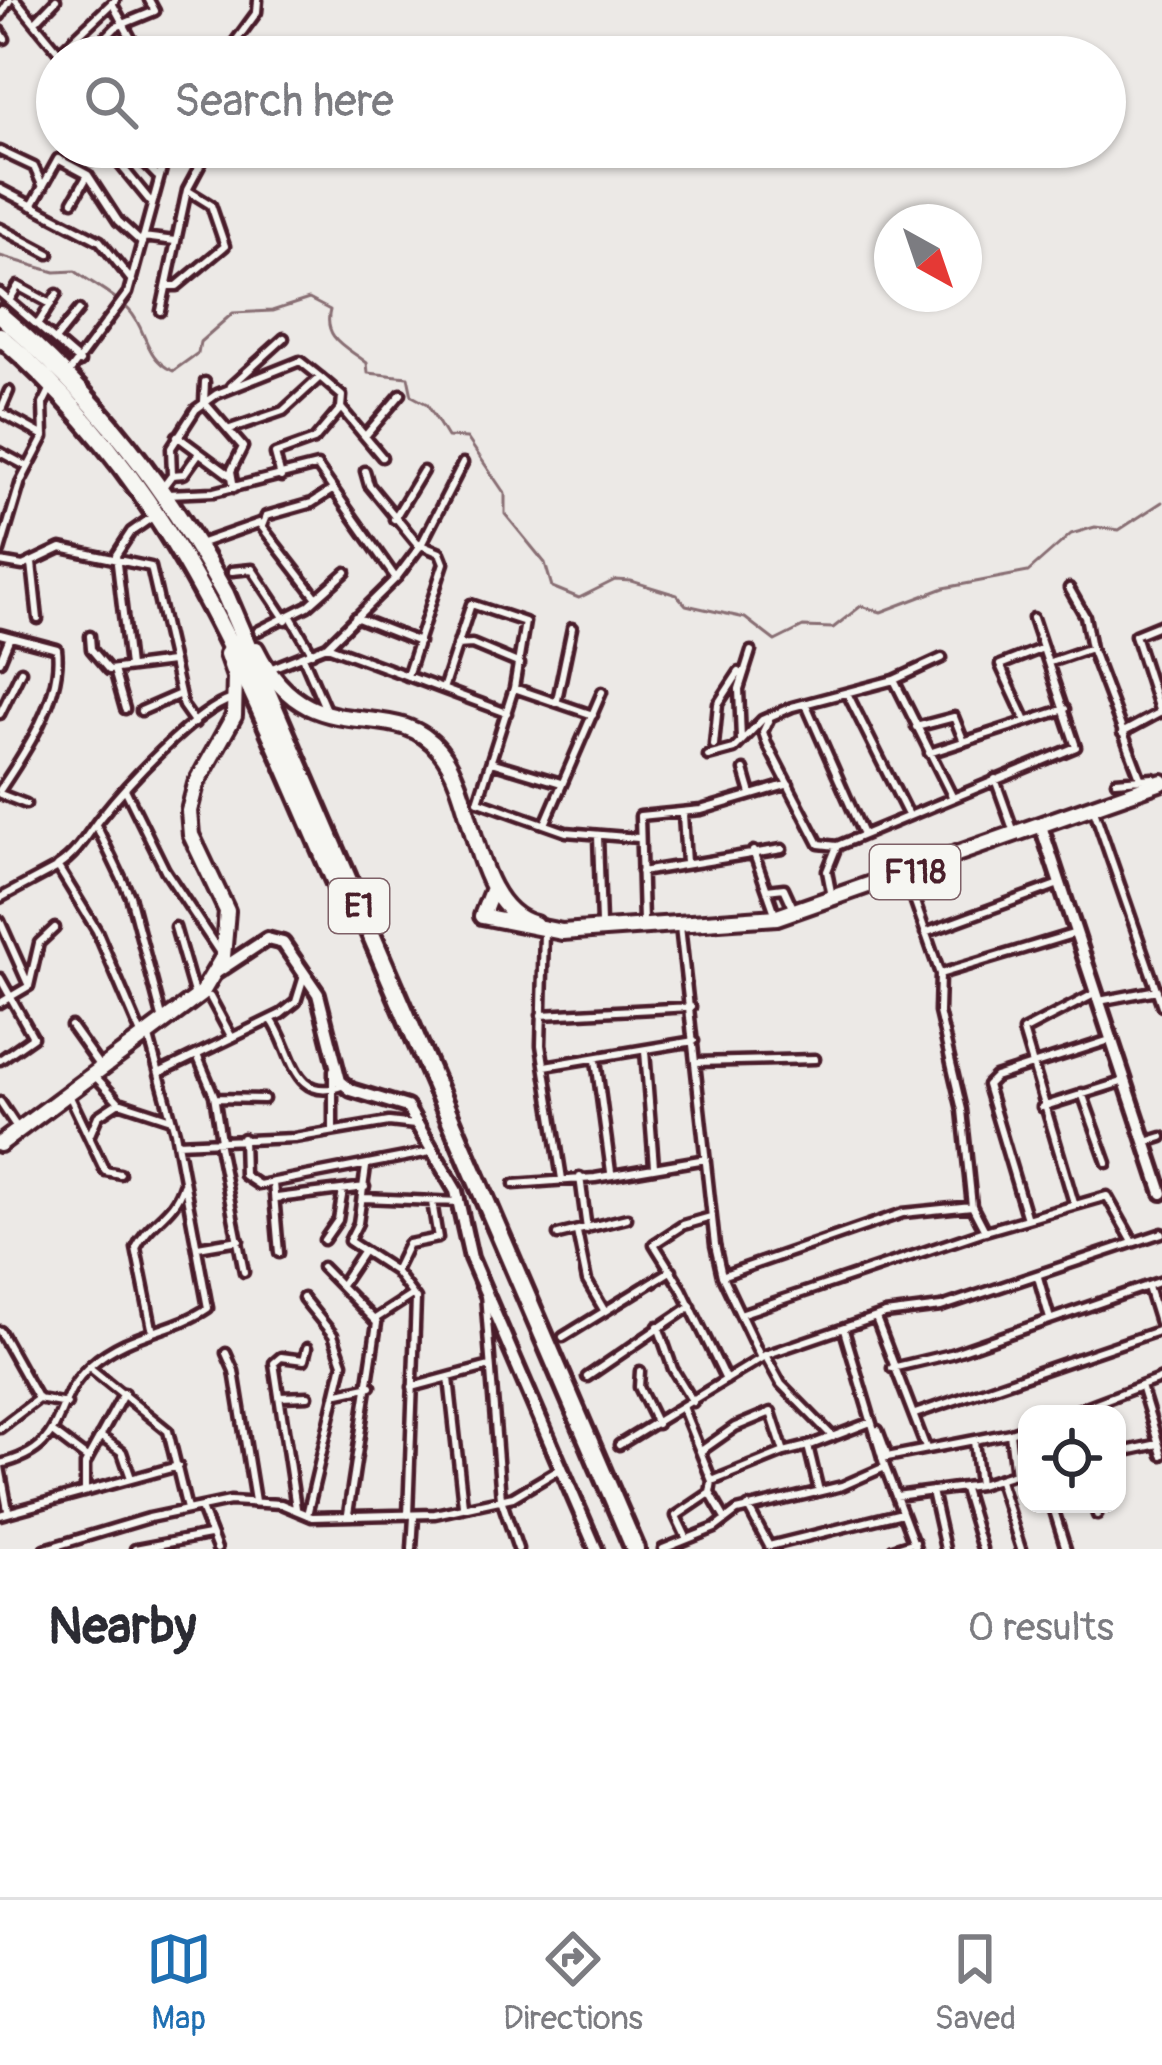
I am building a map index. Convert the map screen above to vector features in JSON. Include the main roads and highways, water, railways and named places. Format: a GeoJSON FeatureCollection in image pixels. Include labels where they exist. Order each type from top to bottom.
{"type":"FeatureCollection","features":[{"type":"Feature","properties":{"kind":"highway","name":"E1"},"geometry":{"type":"LineString","coordinates":[[5,308],[167,486],[198,544],[632,1549]]}},
{"type":"Feature","properties":{"kind":"highway","name":"E1"},"geometry":{"type":"LineString","coordinates":[[0,336],[98,432],[159,512],[228,618]]}},
{"type":"Feature","properties":{"kind":"main road","name":"F118"},"geometry":{"type":"LineString","coordinates":[[228,618],[287,694],[314,712],[397,726],[428,739],[452,768],[471,804],[494,888],[527,922],[660,924]]}},
{"type":"Feature","properties":{"kind":"main road"},"geometry":{"type":"LineString","coordinates":[[0,1141],[201,994],[223,956],[227,911],[191,835],[189,811],[196,784],[228,731],[236,699],[228,618]]}},
{"type":"Feature","properties":{"kind":"main road","name":"F118"},"geometry":{"type":"LineString","coordinates":[[494,888],[482,916],[544,932],[776,917],[833,901],[1158,780]]}},
{"type":"Feature","properties":{"kind":"main road"},"geometry":{"type":"LineString","coordinates":[[144,1033],[214,974]]}},
{"type":"Feature","properties":{"kind":"main road"},"geometry":{"type":"LineString","coordinates":[[0,1141],[94,1070]]}},
{"type":"Feature","properties":{"kind":"waterway"},"geometry":{"type":"LineString","coordinates":[[0,256],[55,272],[75,271],[116,298],[135,318],[156,359],[173,371],[198,353],[200,342],[233,313],[272,311],[309,299],[330,310],[333,336],[367,363],[368,373],[408,377],[412,396],[427,404],[447,437],[467,438],[505,494],[505,514],[545,563],[552,587],[579,598],[615,580],[631,581],[677,595],[686,605],[745,618],[775,641],[803,627],[833,628],[861,606],[881,612],[944,588],[1028,572],[1071,534],[1095,527],[1119,530],[1162,502]]}}]}
